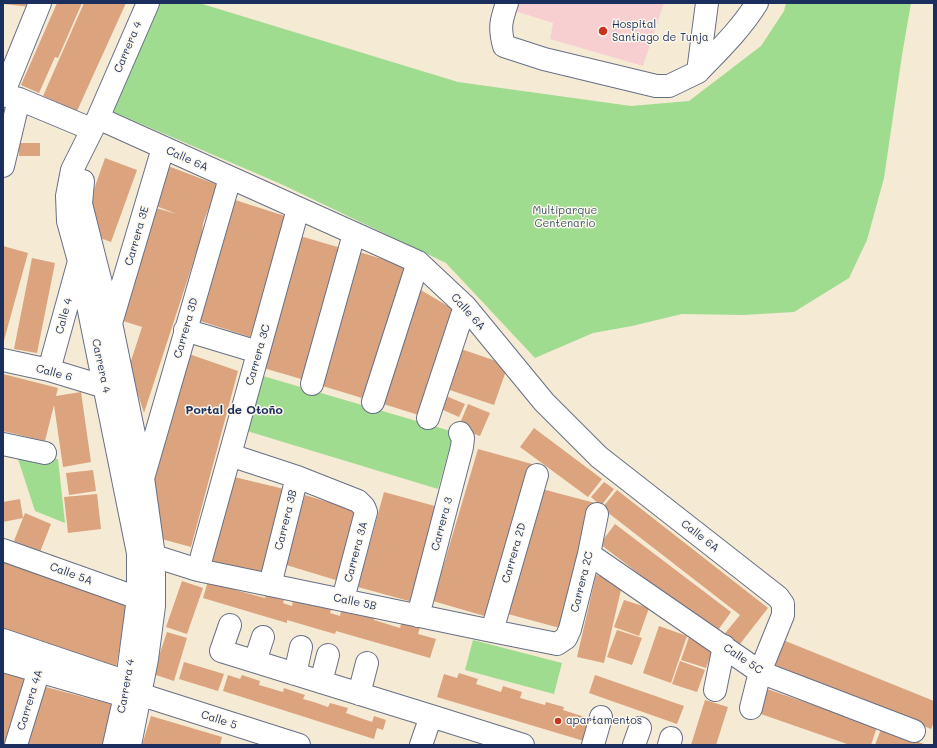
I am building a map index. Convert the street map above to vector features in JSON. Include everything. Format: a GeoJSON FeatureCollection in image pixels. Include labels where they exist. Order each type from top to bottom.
{"type":"FeatureCollection","features":[{"type":"Feature","properties":{"kind":"street"},"geometry":{"type":"LineString","coordinates":[[3,166],[8,96],[40,3]]}},
{"type":"Feature","properties":{"kind":"street","name":"Carrera 4"},"geometry":{"type":"LineString","coordinates":[[130,745],[131,691],[138,598],[138,553],[79,261],[68,221],[67,196],[72,170],[98,123],[148,3]]}},
{"type":"Feature","properties":{"kind":"street"},"geometry":{"type":"LineString","coordinates":[[507,3],[502,17],[500,33],[504,46],[544,59],[656,86],[669,86],[698,72],[737,32],[757,3]]}},
{"type":"Feature","properties":{"kind":"street"},"geometry":{"type":"LineString","coordinates":[[698,72],[707,3]]}},
{"type":"Feature","properties":{"kind":"street","name":"Calle 6A"},"geometry":{"type":"LineString","coordinates":[[8,96],[98,123],[163,148],[418,262],[465,306],[544,402],[599,457],[778,597],[783,604],[783,615],[760,672]]}},
{"type":"Feature","properties":{"kind":"street","name":"Carrera 4"},"geometry":{"type":"LineString","coordinates":[[98,123],[82,182],[81,204],[111,323],[143,478],[154,556],[154,606],[147,659],[131,691],[114,745]]}},
{"type":"Feature","properties":{"kind":"street","name":"Carrera 3E"},"geometry":{"type":"LineString","coordinates":[[111,323],[163,148]]}},
{"type":"Feature","properties":{"kind":"street","name":"Carrera 3D"},"geometry":{"type":"LineString","coordinates":[[143,478],[230,178]]}},
{"type":"Feature","properties":{"kind":"street","name":"Carrera 3C"},"geometry":{"type":"LineString","coordinates":[[198,570],[298,209]]}},
{"type":"Feature","properties":{"kind":"street"},"geometry":{"type":"LineString","coordinates":[[312,384],[354,234]]}},
{"type":"Feature","properties":{"kind":"street","name":"Calle 4"},"geometry":{"type":"LineString","coordinates":[[49,370],[79,261]]}},
{"type":"Feature","properties":{"kind":"street"},"geometry":{"type":"LineString","coordinates":[[373,402],[418,262]]}},
{"type":"Feature","properties":{"kind":"street"},"geometry":{"type":"LineString","coordinates":[[428,418],[465,306]]}},
{"type":"Feature","properties":{"kind":"street"},"geometry":{"type":"LineString","coordinates":[[185,330],[258,352]]}},
{"type":"Feature","properties":{"kind":"street","name":"Calle 6"},"geometry":{"type":"LineString","coordinates":[[3,360],[49,370],[105,387]]}},
{"type":"Feature","properties":{"kind":"street","name":"Carrera 3"},"geometry":{"type":"LineString","coordinates":[[418,616],[462,447],[463,438],[460,433]]}},
{"type":"Feature","properties":{"kind":"street"},"geometry":{"type":"LineString","coordinates":[[3,444],[45,453]]}},
{"type":"Feature","properties":{"kind":"street","name":"Carrera 3B"},"geometry":{"type":"LineString","coordinates":[[230,455],[297,477],[270,585]]}},
{"type":"Feature","properties":{"kind":"street","name":"Carrera 2D"},"geometry":{"type":"LineString","coordinates":[[492,631],[537,475]]}},
{"type":"Feature","properties":{"kind":"street","name":"Carrera 3A"},"geometry":{"type":"LineString","coordinates":[[297,477],[358,501],[364,507],[366,512],[343,599]]}},
{"type":"Feature","properties":{"kind":"street","name":"Carrera 2C"},"geometry":{"type":"LineString","coordinates":[[556,644],[566,638],[570,630],[598,514]]}},
{"type":"Feature","properties":{"kind":"street","name":"Calle 5A"},"geometry":{"type":"LineString","coordinates":[[3,550],[138,598]]}},
{"type":"Feature","properties":{"kind":"street","name":"Calle 5C"},"geometry":{"type":"LineString","coordinates":[[589,554],[760,672],[914,731]]}},
{"type":"Feature","properties":{"kind":"street","name":"Calle 5B"},"geometry":{"type":"LineString","coordinates":[[154,556],[198,570],[556,644]]}},
{"type":"Feature","properties":{"kind":"street"},"geometry":{"type":"LineString","coordinates":[[230,625],[220,651],[523,745]]}},
{"type":"Feature","properties":{"kind":"street"},"geometry":{"type":"LineString","coordinates":[[255,662],[263,637]]}},
{"type":"Feature","properties":{"kind":"street","name":"Calle 5"},"geometry":{"type":"LineString","coordinates":[[3,640],[41,663],[299,745]]}},
{"type":"Feature","properties":{"kind":"street"},"geometry":{"type":"LineString","coordinates":[[715,690],[724,646]]}},
{"type":"Feature","properties":{"kind":"street"},"geometry":{"type":"LineString","coordinates":[[295,674],[301,647]]}},
{"type":"Feature","properties":{"kind":"street"},"geometry":{"type":"LineString","coordinates":[[321,682],[328,655]]}},
{"type":"Feature","properties":{"kind":"street","name":"Calle 5"},"geometry":{"type":"LineString","coordinates":[[3,661],[41,663]]}},
{"type":"Feature","properties":{"kind":"street","name":"Carrera 4A"},"geometry":{"type":"LineString","coordinates":[[16,745],[41,663]]}},
{"type":"Feature","properties":{"kind":"street"},"geometry":{"type":"LineString","coordinates":[[359,694],[367,663]]}},
{"type":"Feature","properties":{"kind":"street"},"geometry":{"type":"LineString","coordinates":[[751,708],[760,672]]}},
{"type":"Feature","properties":{"kind":"street"},"geometry":{"type":"LineString","coordinates":[[421,745],[431,716]]}},
{"type":"Feature","properties":{"kind":"street"},"geometry":{"type":"LineString","coordinates":[[593,745],[601,717]]}},
{"type":"Feature","properties":{"kind":"shaded area","name":"Hospital Santiago de Tunja"},"geometry":{"type":"Polygon","coordinates":[[[508,3],[664,3],[643,66],[550,39],[553,23],[506,8],[508,3]]]}},
{"type":"Feature","properties":{"kind":"green space","name":"Multiparque Centenario"},"geometry":{"type":"Polygon","coordinates":[[[155,3],[199,3],[458,82],[631,106],[689,101],[761,46],[784,11],[786,3],[911,3],[884,178],[867,240],[849,278],[794,312],[743,315],[682,314],[632,326],[593,333],[535,358],[446,263],[281,184],[109,110],[155,3]]]}},
{"type":"Feature","properties":{"kind":"green space"},"geometry":{"type":"Polygon","coordinates":[[[263,376],[454,432],[438,489],[247,431],[263,376]]]}},
{"type":"Feature","properties":{"kind":"green space"},"geometry":{"type":"Polygon","coordinates":[[[18,459],[58,459],[65,523],[35,511],[18,459]]]}},
{"type":"Feature","properties":{"kind":"green space"},"geometry":{"type":"Polygon","coordinates":[[[473,640],[562,663],[554,694],[465,670],[473,640]]]}},
{"type":"Feature","properties":{"kind":"building"},"geometry":{"type":"Polygon","coordinates":[[[32,3],[32,7],[3,4],[32,3]]]}},
{"type":"Feature","properties":{"kind":"building"},"geometry":{"type":"Polygon","coordinates":[[[57,3],[82,3],[58,58],[55,57],[39,93],[21,85],[57,3]]]}},
{"type":"Feature","properties":{"kind":"building"},"geometry":{"type":"Polygon","coordinates":[[[84,3],[126,3],[77,111],[43,96],[84,3]]]}},
{"type":"Feature","properties":{"kind":"building"},"geometry":{"type":"Polygon","coordinates":[[[19,143],[40,143],[40,156],[19,156],[19,143]]]}},
{"type":"Feature","properties":{"kind":"building"},"geometry":{"type":"Polygon","coordinates":[[[105,158],[137,170],[111,242],[95,236],[87,209],[105,158]]]}},
{"type":"Feature","properties":{"kind":"building"},"geometry":{"type":"Polygon","coordinates":[[[168,166],[218,185],[203,223],[202,235],[144,413],[129,367],[142,327],[120,320],[156,208],[177,214],[156,206],[168,166]]]}},
{"type":"Feature","properties":{"kind":"building"},"geometry":{"type":"Polygon","coordinates":[[[235,200],[288,217],[250,337],[197,320],[235,200]]]}},
{"type":"Feature","properties":{"kind":"building"},"geometry":{"type":"Polygon","coordinates":[[[300,236],[348,250],[308,381],[260,367],[300,236]]]}},
{"type":"Feature","properties":{"kind":"building"},"geometry":{"type":"Polygon","coordinates":[[[3,246],[28,253],[3,344],[3,246]]]}},
{"type":"Feature","properties":{"kind":"building"},"geometry":{"type":"Polygon","coordinates":[[[356,251],[412,268],[372,401],[316,384],[356,251]]]}},
{"type":"Feature","properties":{"kind":"building"},"geometry":{"type":"Polygon","coordinates":[[[32,258],[55,263],[37,353],[14,349],[32,258]]]}},
{"type":"Feature","properties":{"kind":"building"},"geometry":{"type":"Polygon","coordinates":[[[414,286],[458,312],[425,417],[377,402],[414,286]]]}},
{"type":"Feature","properties":{"kind":"building"},"geometry":{"type":"Polygon","coordinates":[[[452,346],[508,365],[494,405],[438,386],[452,346]]]}},
{"type":"Feature","properties":{"kind":"building"},"geometry":{"type":"Polygon","coordinates":[[[189,354],[238,371],[191,547],[158,538],[154,483],[189,354]]]}},
{"type":"Feature","properties":{"kind":"building"},"geometry":{"type":"Polygon","coordinates":[[[3,374],[58,388],[56,396],[81,392],[91,462],[63,467],[54,405],[45,441],[3,431],[3,374]]]}},
{"type":"Feature","properties":{"kind":"building"},"geometry":{"type":"Polygon","coordinates":[[[439,393],[465,404],[459,417],[434,406],[439,393]]]}},
{"type":"Feature","properties":{"kind":"building"},"geometry":{"type":"Polygon","coordinates":[[[468,404],[490,413],[480,436],[458,428],[468,404]]]}},
{"type":"Feature","properties":{"kind":"building"},"geometry":{"type":"Polygon","coordinates":[[[534,428],[602,479],[588,497],[520,447],[534,428]]]}},
{"type":"Feature","properties":{"kind":"building"},"geometry":{"type":"Polygon","coordinates":[[[478,449],[532,464],[488,617],[433,601],[478,449]]]}},
{"type":"Feature","properties":{"kind":"building"},"geometry":{"type":"Polygon","coordinates":[[[93,470],[96,491],[69,495],[66,473],[93,470]]]}},
{"type":"Feature","properties":{"kind":"building"},"geometry":{"type":"Polygon","coordinates":[[[230,476],[284,489],[263,574],[209,561],[230,476]]]}},
{"type":"Feature","properties":{"kind":"building"},"geometry":{"type":"Polygon","coordinates":[[[604,482],[614,489],[601,506],[591,497],[604,482]]]}},
{"type":"Feature","properties":{"kind":"building"},"geometry":{"type":"Polygon","coordinates":[[[542,489],[595,503],[560,628],[508,614],[542,489]]]}},
{"type":"Feature","properties":{"kind":"building"},"geometry":{"type":"Polygon","coordinates":[[[617,490],[768,608],[736,649],[722,637],[740,615],[602,508],[617,490]]]}},
{"type":"Feature","properties":{"kind":"building"},"geometry":{"type":"Polygon","coordinates":[[[384,492],[442,508],[416,603],[358,587],[384,492]]]}},
{"type":"Feature","properties":{"kind":"building"},"geometry":{"type":"Polygon","coordinates":[[[97,494],[101,529],[68,533],[64,497],[97,494]]]}},
{"type":"Feature","properties":{"kind":"building"},"geometry":{"type":"Polygon","coordinates":[[[305,495],[360,512],[339,581],[283,564],[305,495]]]}},
{"type":"Feature","properties":{"kind":"building"},"geometry":{"type":"Polygon","coordinates":[[[20,499],[23,518],[3,522],[3,502],[20,499]]]}},
{"type":"Feature","properties":{"kind":"building"},"geometry":{"type":"Polygon","coordinates":[[[25,513],[51,524],[40,552],[14,541],[25,513]]]}},
{"type":"Feature","properties":{"kind":"building"},"geometry":{"type":"Polygon","coordinates":[[[615,524],[731,612],[716,633],[600,544],[615,524]]]}},
{"type":"Feature","properties":{"kind":"building"},"geometry":{"type":"Polygon","coordinates":[[[3,559],[128,599],[116,668],[3,632],[3,559]]]}},
{"type":"Feature","properties":{"kind":"building"},"geometry":{"type":"Polygon","coordinates":[[[596,575],[623,581],[604,663],[577,657],[596,575]]]}},
{"type":"Feature","properties":{"kind":"building"},"geometry":{"type":"Polygon","coordinates":[[[182,581],[203,588],[187,634],[166,627],[182,581]]]}},
{"type":"Feature","properties":{"kind":"building"},"geometry":{"type":"Polygon","coordinates":[[[208,581],[237,584],[235,590],[265,598],[266,595],[284,600],[283,603],[292,606],[293,600],[309,605],[310,601],[332,607],[330,613],[340,616],[341,611],[356,615],[357,612],[374,617],[374,620],[400,628],[402,621],[420,627],[418,634],[436,639],[430,658],[336,631],[335,634],[287,620],[287,623],[203,598],[208,581]]]}},
{"type":"Feature","properties":{"kind":"building"},"geometry":{"type":"Polygon","coordinates":[[[624,600],[649,608],[639,636],[614,627],[624,600]]]}},
{"type":"Feature","properties":{"kind":"building"},"geometry":{"type":"Polygon","coordinates":[[[659,626],[687,636],[671,683],[643,673],[659,626]]]}},
{"type":"Feature","properties":{"kind":"building"},"geometry":{"type":"Polygon","coordinates":[[[617,630],[642,638],[632,665],[607,657],[617,630]]]}},
{"type":"Feature","properties":{"kind":"building"},"geometry":{"type":"Polygon","coordinates":[[[167,632],[187,638],[174,681],[153,674],[167,632]]]}},
{"type":"Feature","properties":{"kind":"building"},"geometry":{"type":"Polygon","coordinates":[[[689,637],[714,645],[706,668],[681,660],[689,637]]]}},
{"type":"Feature","properties":{"kind":"building"},"geometry":{"type":"Polygon","coordinates":[[[783,640],[934,701],[934,722],[931,729],[773,664],[783,640]]]}},
{"type":"Feature","properties":{"kind":"building"},"geometry":{"type":"Polygon","coordinates":[[[680,661],[705,670],[697,692],[672,684],[680,661]]]}},
{"type":"Feature","properties":{"kind":"building"},"geometry":{"type":"Polygon","coordinates":[[[184,662],[224,674],[218,691],[179,679],[184,662]]]}},
{"type":"Feature","properties":{"kind":"building"},"geometry":{"type":"Polygon","coordinates":[[[3,671],[28,676],[6,745],[3,745],[3,671]]]}},
{"type":"Feature","properties":{"kind":"building"},"geometry":{"type":"Polygon","coordinates":[[[459,673],[478,679],[476,684],[501,692],[503,686],[522,692],[520,698],[545,705],[546,702],[564,707],[563,710],[591,719],[584,741],[437,697],[444,674],[457,678],[459,673]]]}},
{"type":"Feature","properties":{"kind":"building"},"geometry":{"type":"Polygon","coordinates":[[[228,675],[240,679],[242,675],[260,681],[259,685],[283,692],[284,688],[305,695],[303,699],[328,707],[330,703],[348,708],[346,713],[372,722],[374,716],[386,720],[383,730],[377,728],[374,739],[223,691],[228,675]]]}},
{"type":"Feature","properties":{"kind":"building"},"geometry":{"type":"Polygon","coordinates":[[[595,675],[684,706],[677,724],[589,693],[595,675]]]}},
{"type":"Feature","properties":{"kind":"building"},"geometry":{"type":"Polygon","coordinates":[[[42,686],[114,705],[102,745],[25,745],[42,686]]]}},
{"type":"Feature","properties":{"kind":"building"},"geometry":{"type":"Polygon","coordinates":[[[767,689],[877,727],[871,745],[850,745],[758,713],[767,689]]]}},
{"type":"Feature","properties":{"kind":"building"},"geometry":{"type":"Polygon","coordinates":[[[705,700],[728,707],[716,745],[691,745],[705,700]]]}},
{"type":"Feature","properties":{"kind":"building"},"geometry":{"type":"Polygon","coordinates":[[[151,716],[222,737],[220,745],[142,745],[151,716]]]}},
{"type":"Feature","properties":{"kind":"building"},"geometry":{"type":"Polygon","coordinates":[[[881,729],[927,745],[875,745],[881,729]]]}},
{"type":"Feature","properties":{"kind":"place","name":"Hospital Santiago de Tunja"},"geometry":{"type":"Point","coordinates":[603,31]}},
{"type":"Feature","properties":{"kind":"place","name":"apartamentos"},"geometry":{"type":"Point","coordinates":[558,721]}},
{"type":"Feature","properties":{"kind":"district","name":"Portal de Otoño"},"geometry":{"type":"Point","coordinates":[234,410]}}]}
